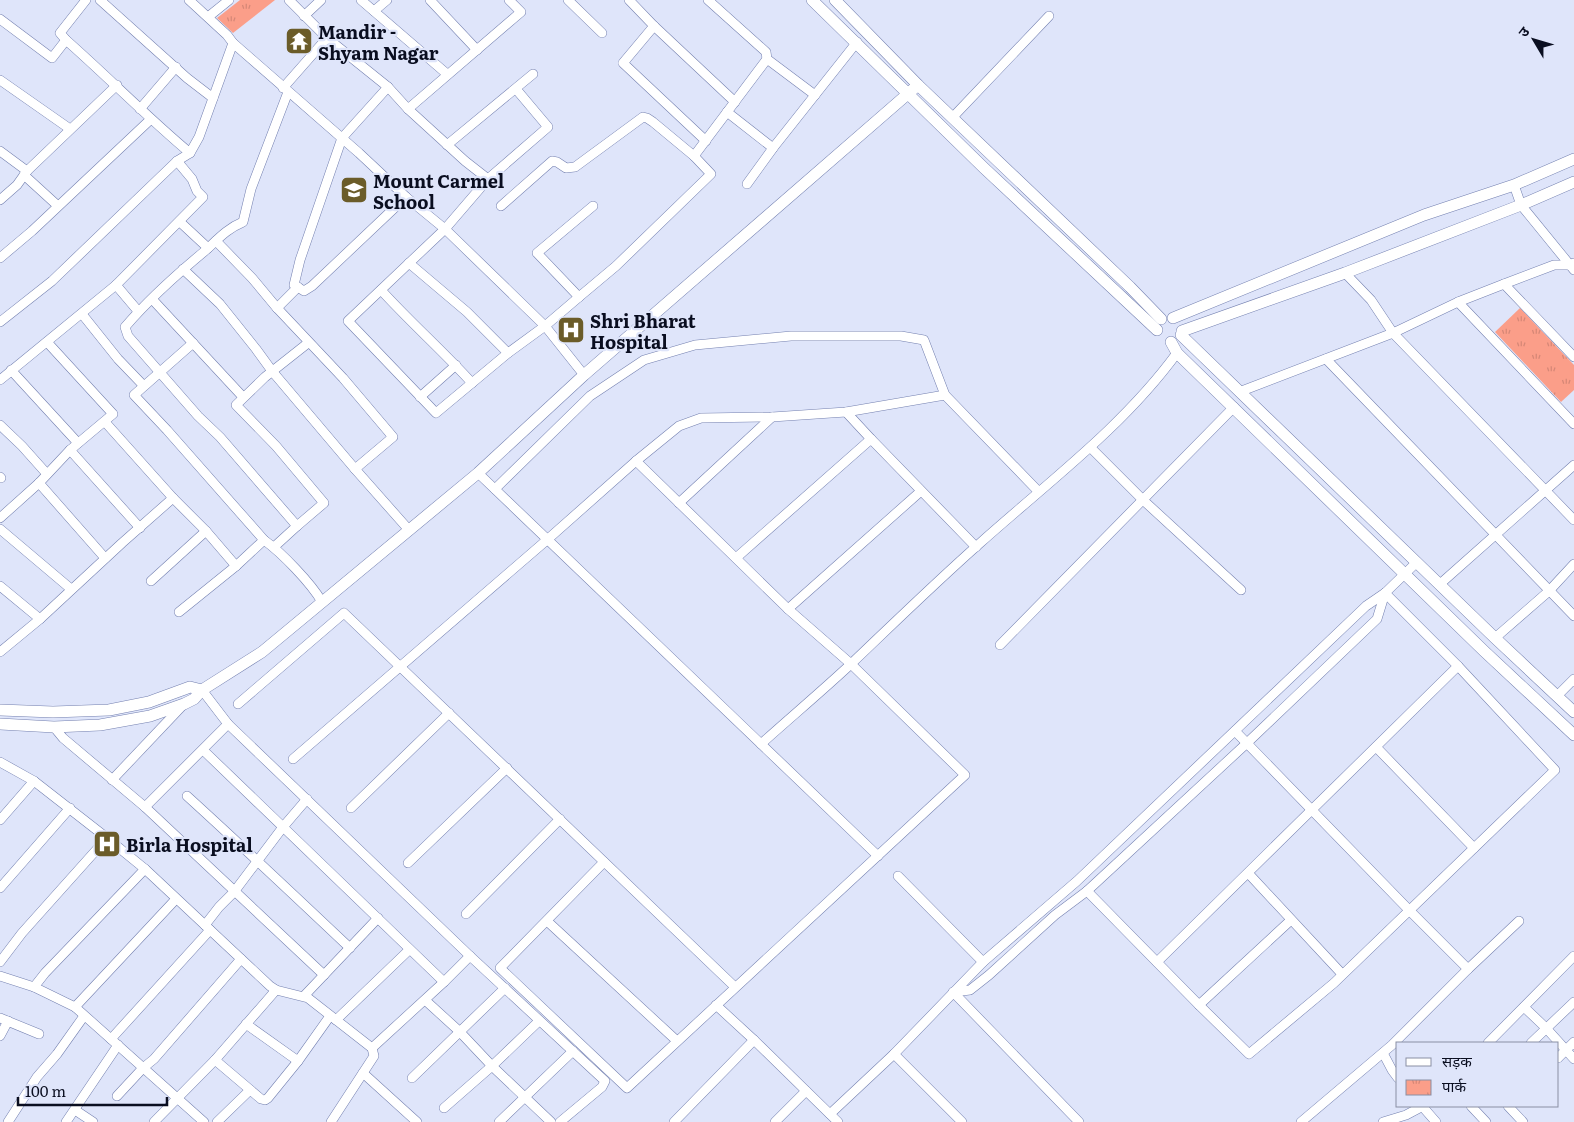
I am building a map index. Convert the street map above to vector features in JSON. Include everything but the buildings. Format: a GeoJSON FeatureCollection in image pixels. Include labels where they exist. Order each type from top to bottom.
{"type":"FeatureCollection","features":[{"type":"Feature","properties":{"kind":"street"},"geometry":{"type":"LineString","coordinates":[[86,0],[60,33],[150,119],[190,153]]}},
{"type":"Feature","properties":{"kind":"street"},"geometry":{"type":"LineString","coordinates":[[100,0],[213,98]]}},
{"type":"Feature","properties":{"kind":"street"},"geometry":{"type":"LineString","coordinates":[[189,0],[227,35],[233,43],[342,138],[406,197],[445,229],[545,326],[584,375]]}},
{"type":"Feature","properties":{"kind":"street"},"geometry":{"type":"LineString","coordinates":[[208,17],[229,0]]}},
{"type":"Feature","properties":{"kind":"street"},"geometry":{"type":"LineString","coordinates":[[289,0],[327,38],[388,87],[408,110],[488,179]]}},
{"type":"Feature","properties":{"kind":"street"},"geometry":{"type":"LineString","coordinates":[[304,16],[321,0]]}},
{"type":"Feature","properties":{"kind":"street"},"geometry":{"type":"LineString","coordinates":[[361,0],[447,74]]}},
{"type":"Feature","properties":{"kind":"street"},"geometry":{"type":"LineString","coordinates":[[374,11],[387,0]]}},
{"type":"Feature","properties":{"kind":"street"},"geometry":{"type":"LineString","coordinates":[[430,0],[477,50]]}},
{"type":"Feature","properties":{"kind":"street"},"geometry":{"type":"LineString","coordinates":[[408,110],[447,74],[521,12],[509,0]]}},
{"type":"Feature","properties":{"kind":"street"},"geometry":{"type":"LineString","coordinates":[[568,0],[602,33]]}},
{"type":"Feature","properties":{"kind":"street"},"geometry":{"type":"LineString","coordinates":[[629,0],[735,102]]}},
{"type":"Feature","properties":{"kind":"street"},"geometry":{"type":"LineString","coordinates":[[708,0],[766,52],[767,59],[814,95]]}},
{"type":"Feature","properties":{"kind":"street"},"geometry":{"type":"LineString","coordinates":[[835,0],[918,85],[1130,287],[1161,319]]}},
{"type":"Feature","properties":{"kind":"street"},"geometry":{"type":"LineString","coordinates":[[817,2],[984,168],[1157,330],[1163,340],[1345,273],[1574,182]]}},
{"type":"Feature","properties":{"kind":"street"},"geometry":{"type":"LineString","coordinates":[[952,118],[1049,16]]}},
{"type":"Feature","properties":{"kind":"street"},"geometry":{"type":"LineString","coordinates":[[0,19],[52,58],[66,40]]}},
{"type":"Feature","properties":{"kind":"street"},"geometry":{"type":"LineString","coordinates":[[654,26],[623,63],[706,140]]}},
{"type":"Feature","properties":{"kind":"street"},"geometry":{"type":"LineString","coordinates":[[297,526],[220,436],[198,416],[128,336],[125,328],[138,312],[183,269],[231,227],[243,222],[251,189],[286,90],[327,38]]}},
{"type":"Feature","properties":{"kind":"street"},"geometry":{"type":"LineString","coordinates":[[747,184],[814,95],[857,42]]}},
{"type":"Feature","properties":{"kind":"street"},"geometry":{"type":"LineString","coordinates":[[0,322],[52,281],[177,161],[190,153],[200,137],[233,43]]}},
{"type":"Feature","properties":{"kind":"street"},"geometry":{"type":"LineString","coordinates":[[694,156],[767,59]]}},
{"type":"Feature","properties":{"kind":"street"},"geometry":{"type":"LineString","coordinates":[[140,109],[176,67]]}},
{"type":"Feature","properties":{"kind":"street"},"geometry":{"type":"LineString","coordinates":[[447,145],[533,74]]}},
{"type":"Feature","properties":{"kind":"street"},"geometry":{"type":"LineString","coordinates":[[0,80],[70,129]]}},
{"type":"Feature","properties":{"kind":"street"},"geometry":{"type":"LineString","coordinates":[[0,724],[54,727],[100,725],[150,716],[194,699],[202,690],[262,652],[478,473],[584,375],[918,85]]}},
{"type":"Feature","properties":{"kind":"street"},"geometry":{"type":"LineString","coordinates":[[0,200],[70,129],[116,86]]}},
{"type":"Feature","properties":{"kind":"street"},"geometry":{"type":"LineString","coordinates":[[388,87],[342,138],[300,260],[294,285],[304,291],[312,286],[406,197]]}},
{"type":"Feature","properties":{"kind":"street"},"geometry":{"type":"LineString","coordinates":[[501,206],[552,160],[566,168],[575,167],[643,117],[653,122],[694,156],[711,174],[616,266],[545,326],[508,353],[436,413],[348,320],[445,229],[488,179],[548,127],[516,89]]}},
{"type":"Feature","properties":{"kind":"street"},"geometry":{"type":"LineString","coordinates":[[727,112],[773,148]]}},
{"type":"Feature","properties":{"kind":"street"},"geometry":{"type":"LineString","coordinates":[[0,258],[32,231],[150,119]]}},
{"type":"Feature","properties":{"kind":"street"},"geometry":{"type":"LineString","coordinates":[[0,151],[26,173],[58,206]]}},
{"type":"Feature","properties":{"kind":"street"},"geometry":{"type":"LineString","coordinates":[[1161,319],[1173,318],[1424,215],[1514,185],[1574,159]]}},
{"type":"Feature","properties":{"kind":"street"},"geometry":{"type":"LineString","coordinates":[[0,380],[116,285],[203,197],[197,191],[192,179],[177,161]]}},
{"type":"Feature","properties":{"kind":"street"},"geometry":{"type":"LineString","coordinates":[[1514,185],[1521,204],[1572,266]]}},
{"type":"Feature","properties":{"kind":"street"},"geometry":{"type":"LineString","coordinates":[[579,297],[537,253],[593,206]]}},
{"type":"Feature","properties":{"kind":"street"},"geometry":{"type":"LineString","coordinates":[[180,222],[212,244],[252,278],[277,308],[307,338],[308,343],[343,378],[393,437],[355,469]]}},
{"type":"Feature","properties":{"kind":"street"},"geometry":{"type":"LineString","coordinates":[[409,263],[467,312],[508,353]]}},
{"type":"Feature","properties":{"kind":"street"},"geometry":{"type":"LineString","coordinates":[[1239,392],[1393,333],[1458,302],[1554,265],[1572,266]]}},
{"type":"Feature","properties":{"kind":"street"},"geometry":{"type":"LineString","coordinates":[[183,269],[220,304],[272,371],[409,530]]}},
{"type":"Feature","properties":{"kind":"street"},"geometry":{"type":"LineString","coordinates":[[1345,273],[1371,300],[1393,333],[1574,520]]}},
{"type":"Feature","properties":{"kind":"street"},"geometry":{"type":"LineString","coordinates":[[1504,284],[1574,357]]}},
{"type":"Feature","properties":{"kind":"street"},"geometry":{"type":"LineString","coordinates":[[116,285],[138,312]]}},
{"type":"Feature","properties":{"kind":"street"},"geometry":{"type":"LineString","coordinates":[[277,308],[298,287]]}},
{"type":"Feature","properties":{"kind":"street"},"geometry":{"type":"LineString","coordinates":[[381,290],[472,383]]}},
{"type":"Feature","properties":{"kind":"street"},"geometry":{"type":"LineString","coordinates":[[152,299],[243,397]]}},
{"type":"Feature","properties":{"kind":"street"},"geometry":{"type":"LineString","coordinates":[[1458,302],[1574,424]]}},
{"type":"Feature","properties":{"kind":"street"},"geometry":{"type":"LineString","coordinates":[[82,314],[118,359],[143,385]]}},
{"type":"Feature","properties":{"kind":"street"},"geometry":{"type":"LineString","coordinates":[[761,744],[850,664],[931,586],[1038,491],[1090,448],[1159,377],[1178,353],[1180,323],[1173,318]]}},
{"type":"Feature","properties":{"kind":"street"},"geometry":{"type":"LineString","coordinates":[[1157,330],[1161,319]]}},
{"type":"Feature","properties":{"kind":"street"},"geometry":{"type":"LineString","coordinates":[[495,489],[590,396],[644,360],[695,345],[792,336],[901,336],[924,340],[946,395],[1038,491]]}},
{"type":"Feature","properties":{"kind":"street"},"geometry":{"type":"LineString","coordinates":[[1178,336],[1574,712]]}},
{"type":"Feature","properties":{"kind":"street"},"geometry":{"type":"LineString","coordinates":[[0,518],[39,483],[70,450],[114,414],[47,342]]}},
{"type":"Feature","properties":{"kind":"street"},"geometry":{"type":"LineString","coordinates":[[193,343],[143,385],[134,395],[264,540],[274,547],[316,592],[322,602]]}},
{"type":"Feature","properties":{"kind":"street"},"geometry":{"type":"LineString","coordinates":[[274,547],[324,503],[276,446],[236,405],[272,371],[308,343]]}},
{"type":"Feature","properties":{"kind":"street"},"geometry":{"type":"LineString","coordinates":[[1178,353],[1574,735]]}},
{"type":"Feature","properties":{"kind":"street"},"geometry":{"type":"LineString","coordinates":[[1326,359],[1574,616]]}},
{"type":"Feature","properties":{"kind":"street"},"geometry":{"type":"LineString","coordinates":[[420,397],[456,365]]}},
{"type":"Feature","properties":{"kind":"street"},"geometry":{"type":"LineString","coordinates":[[11,370],[78,443]]}},
{"type":"Feature","properties":{"kind":"street"},"geometry":{"type":"LineString","coordinates":[[293,759],[636,461],[679,426],[701,418],[772,417],[846,412],[946,395]]}},
{"type":"Feature","properties":{"kind":"street"},"geometry":{"type":"LineString","coordinates":[[1000,645],[1234,407]]}},
{"type":"Feature","properties":{"kind":"street"},"geometry":{"type":"LineString","coordinates":[[846,412],[976,547]]}},
{"type":"Feature","properties":{"kind":"street"},"geometry":{"type":"LineString","coordinates":[[679,503],[772,417]]}},
{"type":"Feature","properties":{"kind":"street"},"geometry":{"type":"LineString","coordinates":[[105,422],[236,566]]}},
{"type":"Feature","properties":{"kind":"street"},"geometry":{"type":"LineString","coordinates":[[0,425],[22,446],[46,474]]}},
{"type":"Feature","properties":{"kind":"street"},"geometry":{"type":"LineString","coordinates":[[736,558],[871,439]]}},
{"type":"Feature","properties":{"kind":"street"},"geometry":{"type":"LineString","coordinates":[[1090,448],[1143,500],[1242,590]]}},
{"type":"Feature","properties":{"kind":"street"},"geometry":{"type":"LineString","coordinates":[[70,450],[140,528]]}},
{"type":"Feature","properties":{"kind":"street"},"geometry":{"type":"LineString","coordinates":[[604,862],[500,968],[627,1088],[964,775],[850,664],[788,609],[636,461]]}},
{"type":"Feature","properties":{"kind":"street"},"geometry":{"type":"LineString","coordinates":[[1440,584],[1574,465]]}},
{"type":"Feature","properties":{"kind":"street"},"geometry":{"type":"LineString","coordinates":[[478,473],[878,856]]}},
{"type":"Feature","properties":{"kind":"street"},"geometry":{"type":"LineString","coordinates":[[39,483],[105,558]]}},
{"type":"Feature","properties":{"kind":"street"},"geometry":{"type":"LineString","coordinates":[[788,609],[921,491]]}},
{"type":"Feature","properties":{"kind":"street"},"geometry":{"type":"LineString","coordinates":[[1,649],[40,619],[105,558],[174,498]]}},
{"type":"Feature","properties":{"kind":"street"},"geometry":{"type":"LineString","coordinates":[[0,529],[72,589]]}},
{"type":"Feature","properties":{"kind":"street"},"geometry":{"type":"LineString","coordinates":[[151,581],[206,531]]}},
{"type":"Feature","properties":{"kind":"street"},"geometry":{"type":"LineString","coordinates":[[179,612],[236,566],[264,540]]}},
{"type":"Feature","properties":{"kind":"street"},"geometry":{"type":"LineString","coordinates":[[830,1114],[894,1054],[983,962],[1077,881],[1366,606],[1385,593],[1417,562]]}},
{"type":"Feature","properties":{"kind":"street"},"geometry":{"type":"LineString","coordinates":[[1495,638],[1549,591],[1574,564]]}},
{"type":"Feature","properties":{"kind":"street"},"geometry":{"type":"LineString","coordinates":[[0,586],[40,619]]}},
{"type":"Feature","properties":{"kind":"street"},"geometry":{"type":"LineString","coordinates":[[1087,892],[1249,1054],[1342,974],[1555,770],[1458,666],[1385,593]]}},
{"type":"Feature","properties":{"kind":"street"},"geometry":{"type":"LineString","coordinates":[[954,992],[970,990],[1055,915],[1087,892],[1377,619],[1385,593]]}},
{"type":"Feature","properties":{"kind":"street"},"geometry":{"type":"LineString","coordinates":[[238,704],[344,612],[735,987]]}},
{"type":"Feature","properties":{"kind":"street"},"geometry":{"type":"LineString","coordinates":[[1157,962],[1458,666]]}},
{"type":"Feature","properties":{"kind":"street"},"geometry":{"type":"LineString","coordinates":[[1557,696],[1574,679]]}},
{"type":"Feature","properties":{"kind":"street"},"geometry":{"type":"LineString","coordinates":[[0,710],[54,712],[108,710],[149,702],[190,687],[202,690],[228,724],[470,956],[605,1081],[605,1084],[560,1122]]}},
{"type":"Feature","properties":{"kind":"street"},"geometry":{"type":"LineString","coordinates":[[112,780],[184,704]]}},
{"type":"Feature","properties":{"kind":"street"},"geometry":{"type":"LineString","coordinates":[[351,808],[449,713]]}},
{"type":"Feature","properties":{"kind":"street"},"geometry":{"type":"LineString","coordinates":[[145,807],[228,724]]}},
{"type":"Feature","properties":{"kind":"street"},"geometry":{"type":"LineString","coordinates":[[54,727],[64,738],[145,807],[324,974]]}},
{"type":"Feature","properties":{"kind":"street"},"geometry":{"type":"LineString","coordinates":[[1235,731],[1468,969]]}},
{"type":"Feature","properties":{"kind":"street"},"geometry":{"type":"LineString","coordinates":[[1376,747],[1474,848]]}},
{"type":"Feature","properties":{"kind":"street"},"geometry":{"type":"LineString","coordinates":[[203,750],[444,982]]}},
{"type":"Feature","properties":{"kind":"street"},"geometry":{"type":"LineString","coordinates":[[0,762],[34,781],[107,838],[145,870],[276,990],[304,996],[372,1048],[374,1056],[331,1122]]}},
{"type":"Feature","properties":{"kind":"street"},"geometry":{"type":"LineString","coordinates":[[408,863],[507,768]]}},
{"type":"Feature","properties":{"kind":"street"},"geometry":{"type":"LineString","coordinates":[[0,820],[34,781]]}},
{"type":"Feature","properties":{"kind":"street"},"geometry":{"type":"LineString","coordinates":[[187,796],[258,860],[350,948]]}},
{"type":"Feature","properties":{"kind":"street"},"geometry":{"type":"LineString","coordinates":[[66,1122],[115,1042],[207,927],[219,907],[234,892],[283,827],[307,799]]}},
{"type":"Feature","properties":{"kind":"street"},"geometry":{"type":"LineString","coordinates":[[0,888],[70,808]]}},
{"type":"Feature","properties":{"kind":"street"},"geometry":{"type":"LineString","coordinates":[[466,914],[560,819]]}},
{"type":"Feature","properties":{"kind":"street"},"geometry":{"type":"LineString","coordinates":[[0,962],[22,933],[107,838]]}},
{"type":"Feature","properties":{"kind":"street"},"geometry":{"type":"LineString","coordinates":[[34,987],[45,972],[145,870]]}},
{"type":"Feature","properties":{"kind":"street"},"geometry":{"type":"LineString","coordinates":[[1248,873],[1342,974]]}},
{"type":"Feature","properties":{"kind":"street"},"geometry":{"type":"LineString","coordinates":[[898,876],[983,962]]}},
{"type":"Feature","properties":{"kind":"street"},"geometry":{"type":"LineString","coordinates":[[74,1007],[176,899]]}},
{"type":"Feature","properties":{"kind":"street"},"geometry":{"type":"LineString","coordinates":[[304,996],[378,918]]}},
{"type":"Feature","properties":{"kind":"street"},"geometry":{"type":"LineString","coordinates":[[547,920],[677,1041]]}},
{"type":"Feature","properties":{"kind":"street"},"geometry":{"type":"LineString","coordinates":[[1199,1005],[1291,920]]}},
{"type":"Feature","properties":{"kind":"street"},"geometry":{"type":"LineString","coordinates":[[1301,1122],[1401,1037],[1468,969],[1519,921]]}},
{"type":"Feature","properties":{"kind":"street"},"geometry":{"type":"LineString","coordinates":[[215,1060],[250,1090],[265,1100],[333,1018],[410,950]]}},
{"type":"Feature","properties":{"kind":"street"},"geometry":{"type":"LineString","coordinates":[[372,1048],[470,956]]}},
{"type":"Feature","properties":{"kind":"street"},"geometry":{"type":"LineString","coordinates":[[1489,1042],[1574,956]]}},
{"type":"Feature","properties":{"kind":"street"},"geometry":{"type":"LineString","coordinates":[[118,1096],[143,1068],[154,1059],[241,959]]}},
{"type":"Feature","properties":{"kind":"street"},"geometry":{"type":"LineString","coordinates":[[0,976],[34,987],[74,1007],[204,1122]]}},
{"type":"Feature","properties":{"kind":"street"},"geometry":{"type":"LineString","coordinates":[[412,1078],[505,988]]}},
{"type":"Feature","properties":{"kind":"street"},"geometry":{"type":"LineString","coordinates":[[154,1122],[215,1060],[276,990]]}},
{"type":"Feature","properties":{"kind":"street"},"geometry":{"type":"LineString","coordinates":[[954,992],[1079,1122]]}},
{"type":"Feature","properties":{"kind":"street"},"geometry":{"type":"LineString","coordinates":[[425,1000],[551,1122]]}},
{"type":"Feature","properties":{"kind":"street"},"geometry":{"type":"LineString","coordinates":[[1532,1042],[1574,1002]]}},
{"type":"Feature","properties":{"kind":"street"},"geometry":{"type":"LineString","coordinates":[[716,1005],[838,1122]]}},
{"type":"Feature","properties":{"kind":"street"},"geometry":{"type":"LineString","coordinates":[[1524,1006],[1559,1042]]}},
{"type":"Feature","properties":{"kind":"street"},"geometry":{"type":"LineString","coordinates":[[8,1122],[37,1078],[84,1016]]}},
{"type":"Feature","properties":{"kind":"street"},"geometry":{"type":"LineString","coordinates":[[0,1036],[4,1019],[39,1034]]}},
{"type":"Feature","properties":{"kind":"street"},"geometry":{"type":"LineString","coordinates":[[444,1108],[540,1021]]}},
{"type":"Feature","properties":{"kind":"street"},"geometry":{"type":"LineString","coordinates":[[246,1024],[298,1061]]}},
{"type":"Feature","properties":{"kind":"street"},"geometry":{"type":"LineString","coordinates":[[674,1122],[754,1040]]}},
{"type":"Feature","properties":{"kind":"street"},"geometry":{"type":"LineString","coordinates":[[1559,1042],[1574,1059]]}},
{"type":"Feature","properties":{"kind":"street"},"geometry":{"type":"LineString","coordinates":[[1559,1057],[1574,1042]]}},
{"type":"Feature","properties":{"kind":"street"},"geometry":{"type":"LineString","coordinates":[[499,1122],[573,1051]]}},
{"type":"Feature","properties":{"kind":"street"},"geometry":{"type":"LineString","coordinates":[[1382,1053],[1396,1075]]}},
{"type":"Feature","properties":{"kind":"street"},"geometry":{"type":"LineString","coordinates":[[894,1054],[962,1122]]}},
{"type":"Feature","properties":{"kind":"street"},"geometry":{"type":"LineString","coordinates":[[363,1073],[417,1122]]}},
{"type":"Feature","properties":{"kind":"street"},"geometry":{"type":"LineString","coordinates":[[216,1122],[250,1090]]}},
{"type":"Feature","properties":{"kind":"street"},"geometry":{"type":"LineString","coordinates":[[775,1122],[806,1091]]}},
{"type":"Feature","properties":{"kind":"street"},"geometry":{"type":"LineString","coordinates":[[1383,1122],[1405,1118],[1422,1107]]}},
{"type":"Feature","properties":{"kind":"street"},"geometry":{"type":"LineString","coordinates":[[1424,1107],[1436,1122]]}},
{"type":"Feature","properties":{"kind":"street"},"geometry":{"type":"LineString","coordinates":[[1472,1107],[1486,1122]]}},
{"type":"Feature","properties":{"kind":"street"},"geometry":{"type":"LineString","coordinates":[[1509,1107],[1523,1122]]}},
{"type":"Feature","properties":{"kind":"street"},"geometry":{"type":"LineString","coordinates":[[75,1110],[93,1122]]}},
{"type":"Feature","properties":{"kind":"green space"},"geometry":{"type":"Polygon","coordinates":[[[240,0],[275,0],[233,33],[217,18],[240,0]]]}},
{"type":"Feature","properties":{"kind":"green space"},"geometry":{"type":"Polygon","coordinates":[[[1520,308],[1574,365],[1574,390],[1561,402],[1495,332],[1520,308]]]}},
{"type":"Feature","properties":{"kind":"place","name":"Mandir - Shyam Nagar"},"geometry":{"type":"Point","coordinates":[299,41]}},
{"type":"Feature","properties":{"kind":"place","name":"Mount Carmel School"},"geometry":{"type":"Point","coordinates":[354,190]}},
{"type":"Feature","properties":{"kind":"place","name":"Shri Bharat Hospital"},"geometry":{"type":"Point","coordinates":[571,330]}},
{"type":"Feature","properties":{"kind":"place","name":"Birla Hospital"},"geometry":{"type":"Point","coordinates":[107,844]}}]}
